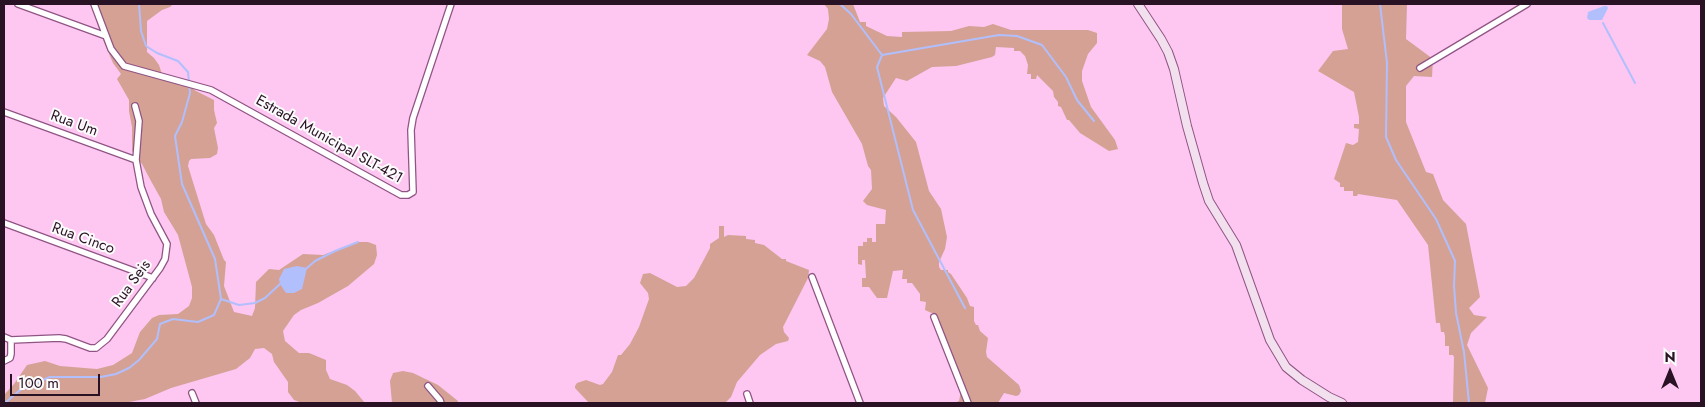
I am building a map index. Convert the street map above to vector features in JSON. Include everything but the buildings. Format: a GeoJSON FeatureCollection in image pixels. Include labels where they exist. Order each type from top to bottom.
{"type":"FeatureCollection","features":[{"type":"Feature","properties":{"kind":"street"},"geometry":{"type":"LineString","coordinates":[[18,4],[106,36]]}},
{"type":"Feature","properties":{"kind":"street"},"geometry":{"type":"LineString","coordinates":[[94,4],[106,36]]}},
{"type":"Feature","properties":{"kind":"street","name":"Estrada Municipal SLT-421"},"geometry":{"type":"LineString","coordinates":[[106,36],[111,49],[124,66],[211,90],[401,195],[408,195],[412,192],[411,130],[413,118],[451,4]]}},
{"type":"Feature","properties":{"kind":"street"},"geometry":{"type":"LineString","coordinates":[[1138,4],[1168,52],[1209,200],[1236,245],[1270,340],[1286,367],[1302,380],[1342,403]]}},
{"type":"Feature","properties":{"kind":"street"},"geometry":{"type":"LineString","coordinates":[[1420,68],[1527,4]]}},
{"type":"Feature","properties":{"kind":"street","name":"Rua Seis"},"geometry":{"type":"LineString","coordinates":[[4,337],[11,340],[58,338],[90,348],[96,348],[107,339],[153,278],[164,259],[167,244],[145,200],[136,160],[139,121],[135,106]]}},
{"type":"Feature","properties":{"kind":"street","name":"Rua Um"},"geometry":{"type":"LineString","coordinates":[[4,112],[136,160]]}},
{"type":"Feature","properties":{"kind":"street","name":"Rua Cinco"},"geometry":{"type":"LineString","coordinates":[[4,223],[153,278]]}},
{"type":"Feature","properties":{"kind":"street"},"geometry":{"type":"LineString","coordinates":[[812,277],[860,403]]}},
{"type":"Feature","properties":{"kind":"street"},"geometry":{"type":"LineString","coordinates":[[934,316],[968,403]]}},
{"type":"Feature","properties":{"kind":"street"},"geometry":{"type":"LineString","coordinates":[[4,361],[10,358],[11,340]]}},
{"type":"Feature","properties":{"kind":"street"},"geometry":{"type":"LineString","coordinates":[[428,386],[441,403]]}},
{"type":"Feature","properties":{"kind":"street"},"geometry":{"type":"LineString","coordinates":[[192,393],[196,403]]}},
{"type":"Feature","properties":{"kind":"street"},"geometry":{"type":"LineString","coordinates":[[747,394],[750,403]]}},
{"type":"Feature","properties":{"kind":"shaded area"},"geometry":{"type":"Polygon","coordinates":[[[92,4],[173,4],[147,21],[147,52],[159,65],[162,74],[169,80],[179,85],[189,86],[214,100],[217,123],[214,128],[218,148],[217,154],[210,158],[191,159],[188,166],[206,224],[214,235],[226,262],[224,286],[234,312],[252,316],[255,308],[256,282],[269,269],[279,270],[303,254],[323,255],[358,242],[368,242],[376,245],[377,255],[374,264],[348,286],[294,315],[283,331],[285,341],[299,353],[309,353],[326,360],[326,370],[330,379],[347,385],[365,403],[302,403],[294,400],[288,392],[288,382],[274,362],[272,354],[264,348],[255,349],[250,358],[236,369],[171,388],[145,399],[124,403],[4,403],[4,395],[27,365],[45,361],[60,366],[97,369],[113,365],[132,353],[140,332],[152,318],[159,315],[178,314],[189,306],[192,298],[192,287],[178,235],[164,212],[161,199],[142,164],[132,151],[129,100],[117,79],[121,74],[113,63],[100,33],[92,4]]]}},
{"type":"Feature","properties":{"kind":"shaded area"},"geometry":{"type":"Polygon","coordinates":[[[824,4],[853,4],[860,22],[866,22],[866,26],[887,36],[902,37],[902,32],[951,31],[969,26],[984,27],[993,24],[1011,30],[1088,30],[1097,33],[1097,43],[1088,54],[1082,71],[1082,81],[1091,107],[1115,140],[1118,149],[1109,151],[1080,133],[1067,120],[1061,107],[1058,106],[1053,91],[1037,75],[1036,79],[1031,79],[1031,74],[1027,74],[1028,65],[1025,56],[1020,51],[1014,51],[1014,48],[996,47],[995,55],[992,57],[956,66],[932,67],[907,81],[896,78],[883,98],[884,106],[896,117],[916,142],[929,191],[941,209],[947,237],[939,267],[941,270],[948,270],[967,298],[970,306],[974,307],[974,321],[980,331],[988,338],[987,357],[1019,385],[1021,391],[1019,395],[1004,393],[998,403],[954,403],[959,401],[961,391],[936,315],[925,310],[926,302],[920,301],[920,294],[912,283],[907,283],[907,279],[902,279],[903,270],[893,271],[887,298],[877,298],[869,287],[862,287],[862,278],[866,278],[865,260],[862,260],[862,265],[858,264],[858,246],[863,246],[863,242],[867,242],[867,238],[872,238],[872,242],[876,242],[876,224],[885,224],[886,210],[867,205],[863,201],[872,189],[871,170],[868,166],[862,144],[832,92],[825,67],[820,61],[807,55],[827,29],[828,9],[824,4]]]}},
{"type":"Feature","properties":{"kind":"shaded area"},"geometry":{"type":"Polygon","coordinates":[[[1342,4],[1407,4],[1406,39],[1433,59],[1432,77],[1414,76],[1406,86],[1406,122],[1426,172],[1433,174],[1443,200],[1466,224],[1480,297],[1469,308],[1474,315],[1487,317],[1471,333],[1467,345],[1488,388],[1485,403],[1453,403],[1454,357],[1449,355],[1449,346],[1445,346],[1445,336],[1444,332],[1441,332],[1440,323],[1436,323],[1428,245],[1397,200],[1358,194],[1353,196],[1353,191],[1344,191],[1344,187],[1340,187],[1340,183],[1334,179],[1346,143],[1353,145],[1358,142],[1359,129],[1354,128],[1354,124],[1359,124],[1359,117],[1354,92],[1318,71],[1333,51],[1348,49],[1342,29],[1342,4]]]}},
{"type":"Feature","properties":{"kind":"shaded area"},"geometry":{"type":"Polygon","coordinates":[[[719,226],[724,226],[724,237],[728,235],[746,236],[746,239],[755,240],[755,243],[764,245],[782,259],[786,259],[786,261],[809,270],[808,278],[783,327],[784,332],[789,338],[788,341],[776,344],[760,355],[737,382],[731,397],[725,403],[589,403],[575,386],[577,383],[586,380],[600,385],[603,384],[612,372],[618,355],[621,355],[630,344],[639,327],[649,299],[648,293],[640,283],[643,274],[650,273],[677,287],[686,286],[694,278],[710,248],[710,244],[719,238],[719,226]]]}},
{"type":"Feature","properties":{"kind":"shaded area"},"geometry":{"type":"Polygon","coordinates":[[[403,371],[413,373],[438,385],[458,401],[457,403],[392,403],[390,381],[393,373],[403,371]]]}},
{"type":"Feature","properties":{"kind":"water"},"geometry":{"type":"Polygon","coordinates":[[[1604,6],[1608,8],[1602,20],[1589,20],[1587,18],[1588,12],[1604,6]]]}},
{"type":"Feature","properties":{"kind":"water"},"geometry":{"type":"Polygon","coordinates":[[[297,266],[307,268],[302,289],[294,293],[286,293],[279,279],[284,269],[297,266]]]}},
{"type":"Feature","properties":{"kind":"waterway"},"geometry":{"type":"LineString","coordinates":[[5,403],[20,390],[50,377],[101,377],[116,374],[129,368],[139,360],[157,339],[160,324],[173,319],[198,322],[214,315],[221,299],[215,259],[182,184],[175,136],[182,122],[190,93],[188,72],[178,61],[157,53],[146,46],[141,31],[139,4]]}},
{"type":"Feature","properties":{"kind":"waterway"},"geometry":{"type":"LineString","coordinates":[[840,4],[851,14],[882,55],[877,67],[913,210],[965,308]]}},
{"type":"Feature","properties":{"kind":"waterway"},"geometry":{"type":"LineString","coordinates":[[1380,4],[1387,63],[1386,137],[1396,160],[1436,219],[1455,261],[1456,313],[1464,352],[1469,403]]}},
{"type":"Feature","properties":{"kind":"waterway"},"geometry":{"type":"LineString","coordinates":[[1603,23],[1635,83]]}},
{"type":"Feature","properties":{"kind":"waterway"},"geometry":{"type":"LineString","coordinates":[[882,55],[999,35],[1017,36],[1042,45],[1066,77],[1077,100],[1094,121]]}},
{"type":"Feature","properties":{"kind":"waterway"},"geometry":{"type":"LineString","coordinates":[[307,268],[315,261],[358,242]]}},
{"type":"Feature","properties":{"kind":"waterway"},"geometry":{"type":"LineString","coordinates":[[221,299],[239,305],[255,303],[265,298],[280,284]]}}]}
